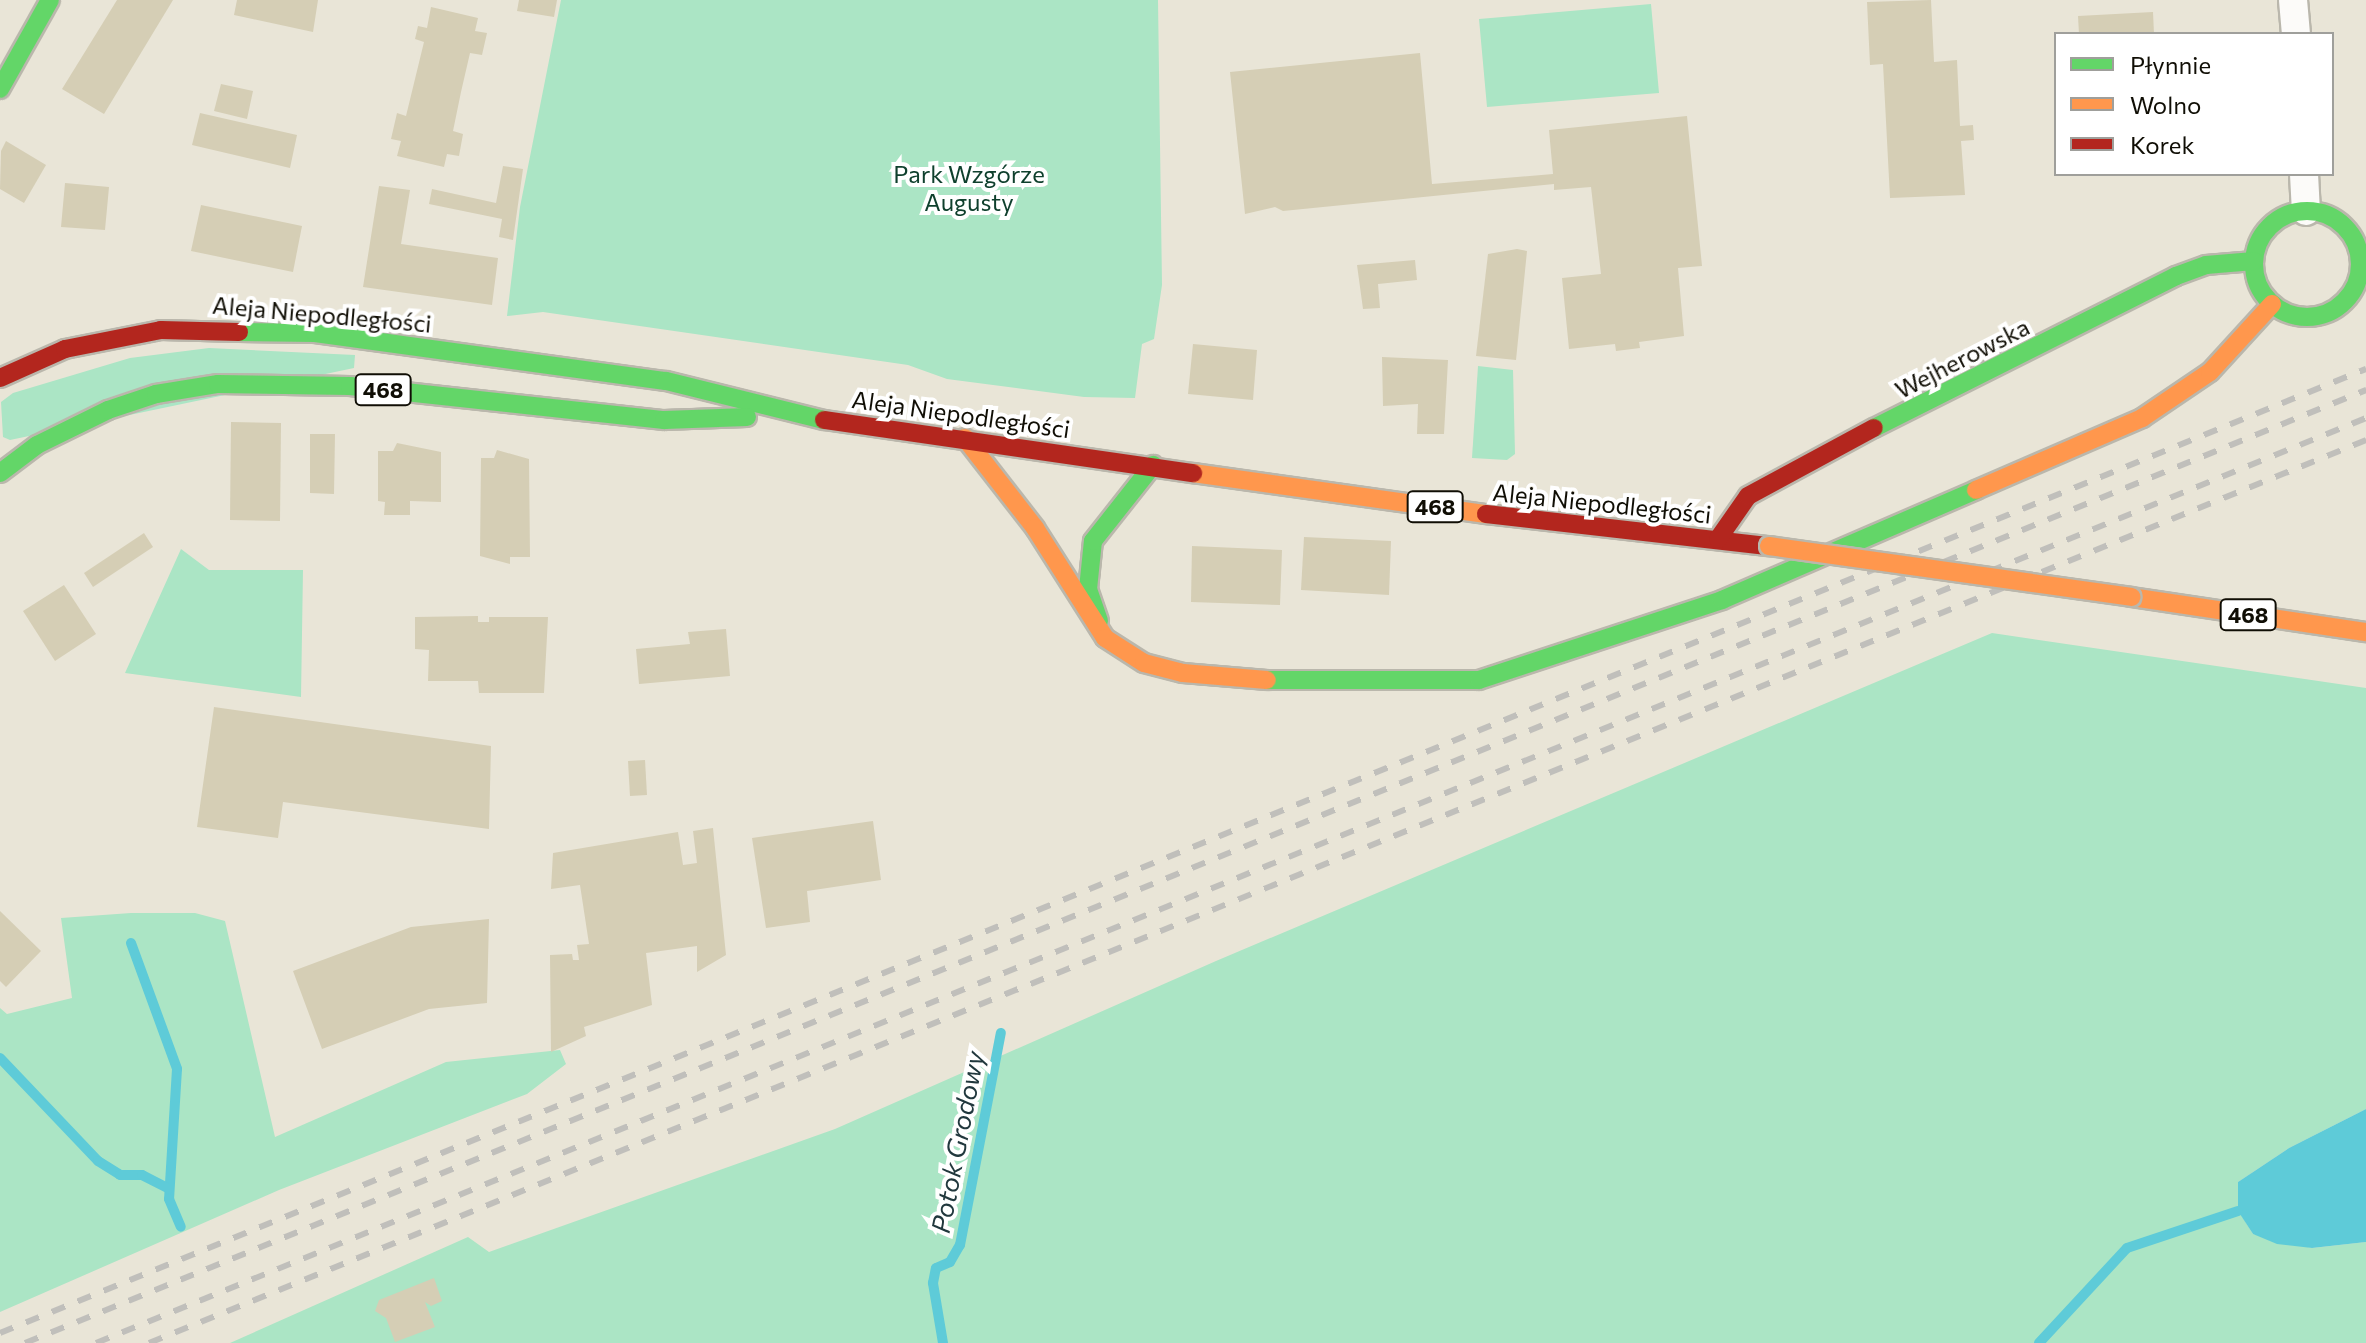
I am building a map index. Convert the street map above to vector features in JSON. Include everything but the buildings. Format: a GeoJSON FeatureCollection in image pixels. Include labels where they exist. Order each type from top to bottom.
{"type":"FeatureCollection","features":[{"type":"Feature","properties":{"kind":"main road"},"geometry":{"type":"LineString","coordinates":[[0,89],[50,0]]}},
{"type":"Feature","properties":{"kind":"main road"},"geometry":{"type":"LineString","coordinates":[[2306,211],[2340,223],[2362,252],[2355,285],[2333,310],[2302,317],[2272,304],[2258,285],[2254,261],[2265,231],[2276,220],[2306,211]]}},
{"type":"Feature","properties":{"kind":"main road","name":"Wejherowska"},"geometry":{"type":"LineString","coordinates":[[1718,539],[1748,496],[1793,469],[2176,276],[2206,265],[2254,261]]}},
{"type":"Feature","properties":{"kind":"main road"},"geometry":{"type":"LineString","coordinates":[[965,438],[1035,528],[1078,603],[1105,638],[1144,663],[1183,673],[1368,684],[1451,683],[1510,674],[1722,600],[2142,418],[2210,372],[2272,304]]}},
{"type":"Feature","properties":{"kind":"main road","name":"Aleja Niepodległości"},"geometry":{"type":"LineString","coordinates":[[0,378],[36,359],[161,330],[315,333],[666,381],[786,415],[965,438],[1488,515],[1769,546],[2366,632]]}},
{"type":"Feature","properties":{"kind":"main road"},"geometry":{"type":"LineString","coordinates":[[12,353],[36,359]]}},
{"type":"Feature","properties":{"kind":"main road","name":"Aleja Niepodległości"},"geometry":{"type":"LineString","coordinates":[[0,473],[37,445],[108,410],[156,394],[218,384],[350,386],[664,420],[786,415]]}},
{"type":"Feature","properties":{"kind":"main road"},"geometry":{"type":"LineString","coordinates":[[1105,638],[1088,589],[1093,541],[1153,465]]}},
{"type":"Feature","properties":{"kind":"street"},"geometry":{"type":"LineString","coordinates":[[2293,0],[2296,32]]}},
{"type":"Feature","properties":{"kind":"street"},"geometry":{"type":"LineString","coordinates":[[2304,176],[2306,211]]}},
{"type":"Feature","properties":{"kind":"green space","name":"Park Wzgórze Augusty"},"geometry":{"type":"Polygon","coordinates":[[[561,0],[1158,0],[1162,285],[1154,339],[1142,344],[1135,398],[1084,397],[947,379],[908,365],[543,312],[507,316],[520,207],[561,0]]]}},
{"type":"Feature","properties":{"kind":"green space"},"geometry":{"type":"Polygon","coordinates":[[[1651,4],[1659,93],[1487,107],[1479,19],[1651,4]]]}},
{"type":"Feature","properties":{"kind":"green space"},"geometry":{"type":"Polygon","coordinates":[[[209,348],[355,355],[354,368],[10,440],[3,437],[1,402],[13,393],[130,358],[209,348]]]}},
{"type":"Feature","properties":{"kind":"green space"},"geometry":{"type":"Polygon","coordinates":[[[1478,366],[1513,370],[1515,454],[1507,460],[1472,458],[1478,366]]]}},
{"type":"Feature","properties":{"kind":"green space"},"geometry":{"type":"Polygon","coordinates":[[[181,549],[209,570],[303,570],[301,697],[125,673],[181,549]]]}},
{"type":"Feature","properties":{"kind":"green space"},"geometry":{"type":"Polygon","coordinates":[[[1992,633],[2366,688],[2366,1109],[2289,1148],[2238,1182],[2238,1210],[2253,1234],[2312,1248],[2366,1242],[2366,1343],[230,1343],[468,1237],[489,1252],[835,1129],[1216,961],[1992,633]]]}},
{"type":"Feature","properties":{"kind":"green space"},"geometry":{"type":"Polygon","coordinates":[[[195,913],[225,921],[275,1137],[446,1062],[560,1050],[566,1064],[527,1094],[279,1190],[0,1312],[0,1008],[7,1014],[72,998],[61,918],[195,913]]]}},
{"type":"Feature","properties":{"kind":"water"},"geometry":{"type":"Polygon","coordinates":[[[2366,1109],[2366,1242],[2312,1248],[2277,1244],[2253,1234],[2238,1211],[2238,1182],[2289,1148],[2366,1109]]]}},
{"type":"Feature","properties":{"kind":"waterway"},"geometry":{"type":"LineString","coordinates":[[131,943],[177,1069],[169,1199],[181,1227]]}},
{"type":"Feature","properties":{"kind":"waterway","name":"Potok Grodowy"},"geometry":{"type":"LineString","coordinates":[[943,1343],[933,1283],[936,1268],[950,1262],[960,1245],[1001,1033]]}},
{"type":"Feature","properties":{"kind":"waterway"},"geometry":{"type":"LineString","coordinates":[[0,1058],[98,1161],[120,1175],[142,1175],[169,1189]]}},
{"type":"Feature","properties":{"kind":"waterway"},"geometry":{"type":"LineString","coordinates":[[2039,1343],[2127,1248],[2238,1211]]}},
{"type":"Feature","properties":{"kind":"railway"},"geometry":{"type":"LineString","coordinates":[[0,1333],[2366,369]]}},
{"type":"Feature","properties":{"kind":"railway"},"geometry":{"type":"LineString","coordinates":[[25,1343],[2366,390]]}},
{"type":"Feature","properties":{"kind":"railway"},"geometry":{"type":"LineString","coordinates":[[96,1343],[2366,418]]}},
{"type":"Feature","properties":{"kind":"railway"},"geometry":{"type":"LineString","coordinates":[[149,1343],[2366,440]]}},
{"type":"Feature","properties":{"kind":"traffic: fast"},"geometry":{"type":"LineString","coordinates":[[0,89],[50,0]]}},
{"type":"Feature","properties":{"kind":"traffic: fast"},"geometry":{"type":"LineString","coordinates":[[2307,211],[2327,215],[2344,227],[2356,244],[2360,264],[2356,284],[2344,301],[2327,313],[2307,317],[2287,313],[2270,301],[2258,284],[2254,264],[2258,244],[2270,227],[2287,215],[2307,211]]}},
{"type":"Feature","properties":{"kind":"traffic: fast"},"geometry":{"type":"LineString","coordinates":[[1874,428],[2176,276],[2206,265],[2254,261]]}},
{"type":"Feature","properties":{"kind":"traffic: fast"},"geometry":{"type":"LineString","coordinates":[[239,332],[315,333],[666,381],[824,420]]}},
{"type":"Feature","properties":{"kind":"traffic: fast"},"geometry":{"type":"LineString","coordinates":[[0,473],[37,445],[108,410],[156,394],[218,384],[350,386],[664,420],[747,417]]}},
{"type":"Feature","properties":{"kind":"traffic: fast"},"geometry":{"type":"LineString","coordinates":[[1099,621],[1088,589],[1093,541],[1153,465]]}},
{"type":"Feature","properties":{"kind":"traffic: fast"},"geometry":{"type":"LineString","coordinates":[[1267,680],[1479,680],[1722,600],[1976,490]]}},
{"type":"Feature","properties":{"kind":"traffic: slow"},"geometry":{"type":"LineString","coordinates":[[1976,490],[2142,418],[2210,372],[2272,304]]}},
{"type":"Feature","properties":{"kind":"traffic: slow"},"geometry":{"type":"LineString","coordinates":[[965,438],[1035,528],[1105,638],[1144,663],[1183,673],[1267,680]]}},
{"type":"Feature","properties":{"kind":"traffic: slow"},"geometry":{"type":"LineString","coordinates":[[1193,473],[1486,514]]}},
{"type":"Feature","properties":{"kind":"traffic: slow"},"geometry":{"type":"LineString","coordinates":[[1769,546],[2131,597]]}},
{"type":"Feature","properties":{"kind":"traffic: slow"},"geometry":{"type":"LineString","coordinates":[[2131,597],[2366,632]]}},
{"type":"Feature","properties":{"kind":"traffic: jam"},"geometry":{"type":"LineString","coordinates":[[0,378],[65,349],[161,330],[239,332]]}},
{"type":"Feature","properties":{"kind":"traffic: jam"},"geometry":{"type":"LineString","coordinates":[[824,420],[1193,473]]}},
{"type":"Feature","properties":{"kind":"traffic: jam"},"geometry":{"type":"LineString","coordinates":[[1718,539],[1748,496],[1874,428]]}},
{"type":"Feature","properties":{"kind":"traffic: jam"},"geometry":{"type":"LineString","coordinates":[[1486,514],[1769,546]]}}]}
